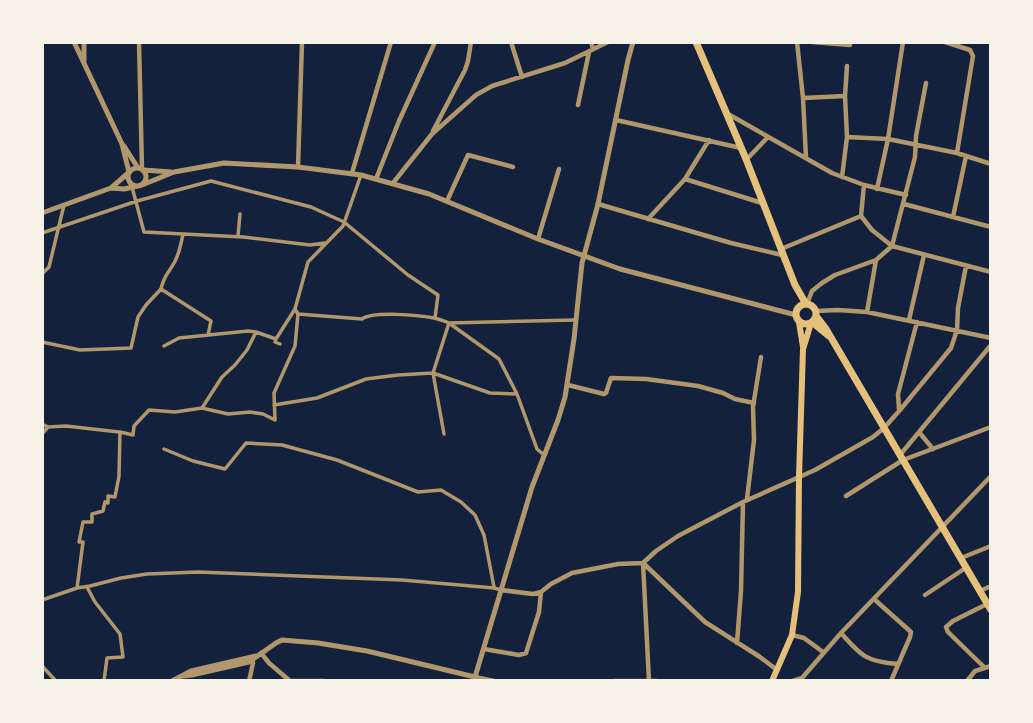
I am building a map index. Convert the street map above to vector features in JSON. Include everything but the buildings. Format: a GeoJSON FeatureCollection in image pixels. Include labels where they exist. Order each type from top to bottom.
{"type":"FeatureCollection","features":[{"type":"Feature","properties":{"kind":"main road"},"geometry":{"type":"LineString","coordinates":[[696,42],[728,114],[795,285],[802,295],[798,592],[792,635],[773,681]]}},
{"type":"Feature","properties":{"kind":"main road"},"geometry":{"type":"LineString","coordinates":[[801,310],[813,306],[814,318],[803,349]]}},
{"type":"Feature","properties":{"kind":"main road"},"geometry":{"type":"LineString","coordinates":[[801,310],[805,324],[814,318]]}},
{"type":"Feature","properties":{"kind":"main road"},"geometry":{"type":"LineString","coordinates":[[814,318],[827,329],[989,607]]}},
{"type":"Feature","properties":{"kind":"street"},"geometry":{"type":"LineString","coordinates":[[74,42],[122,144],[146,180],[137,186]]}},
{"type":"Feature","properties":{"kind":"street"},"geometry":{"type":"LineString","coordinates":[[84,42],[84,64]]}},
{"type":"Feature","properties":{"kind":"street"},"geometry":{"type":"LineString","coordinates":[[139,42],[141,169]]}},
{"type":"Feature","properties":{"kind":"street"},"geometry":{"type":"LineString","coordinates":[[299,167],[302,42]]}},
{"type":"Feature","properties":{"kind":"street"},"geometry":{"type":"LineString","coordinates":[[352,173],[391,42]]}},
{"type":"Feature","properties":{"kind":"street"},"geometry":{"type":"LineString","coordinates":[[376,179],[435,42]]}},
{"type":"Feature","properties":{"kind":"street"},"geometry":{"type":"LineString","coordinates":[[432,134],[468,61],[471,42]]}},
{"type":"Feature","properties":{"kind":"street"},"geometry":{"type":"LineString","coordinates":[[512,42],[522,77]]}},
{"type":"Feature","properties":{"kind":"street"},"geometry":{"type":"LineString","coordinates":[[578,105],[591,42]]}},
{"type":"Feature","properties":{"kind":"street"},"geometry":{"type":"LineString","coordinates":[[393,183],[432,134],[466,103],[485,90],[552,68],[608,42]]}},
{"type":"Feature","properties":{"kind":"street"},"geometry":{"type":"LineString","coordinates":[[475,679],[532,487],[560,414],[568,385],[583,256],[598,204],[633,42]]}},
{"type":"Feature","properties":{"kind":"street"},"geometry":{"type":"LineString","coordinates":[[797,42],[806,159]]}},
{"type":"Feature","properties":{"kind":"street"},"geometry":{"type":"LineString","coordinates":[[814,42],[850,45]]}},
{"type":"Feature","properties":{"kind":"street"},"geometry":{"type":"LineString","coordinates":[[877,189],[888,139],[903,42]]}},
{"type":"Feature","properties":{"kind":"street"},"geometry":{"type":"LineString","coordinates":[[945,42],[958,44],[970,50],[973,56],[957,153]]}},
{"type":"Feature","properties":{"kind":"street"},"geometry":{"type":"LineString","coordinates":[[842,177],[847,137],[847,66]]}},
{"type":"Feature","properties":{"kind":"street"},"geometry":{"type":"LineString","coordinates":[[42,213],[111,188],[137,186],[174,172],[224,163],[361,174],[447,201],[538,239],[643,276],[801,310],[812,291],[827,279],[876,260],[892,246],[915,157],[926,83]]}},
{"type":"Feature","properties":{"kind":"street"},"geometry":{"type":"LineString","coordinates":[[803,98],[845,96]]}},
{"type":"Feature","properties":{"kind":"street"},"geometry":{"type":"LineString","coordinates":[[728,114],[842,177],[906,195]]}},
{"type":"Feature","properties":{"kind":"street"},"geometry":{"type":"LineString","coordinates":[[615,120],[741,148]]}},
{"type":"Feature","properties":{"kind":"street"},"geometry":{"type":"LineString","coordinates":[[746,159],[768,137]]}},
{"type":"Feature","properties":{"kind":"street"},"geometry":{"type":"LineString","coordinates":[[847,137],[888,139],[916,144],[991,164]]}},
{"type":"Feature","properties":{"kind":"street"},"geometry":{"type":"LineString","coordinates":[[648,219],[685,179],[709,140]]}},
{"type":"Feature","properties":{"kind":"street"},"geometry":{"type":"LineString","coordinates":[[122,144],[129,181],[137,186]]}},
{"type":"Feature","properties":{"kind":"street"},"geometry":{"type":"LineString","coordinates":[[447,201],[468,155],[513,167]]}},
{"type":"Feature","properties":{"kind":"street"},"geometry":{"type":"LineString","coordinates":[[953,217],[966,156]]}},
{"type":"Feature","properties":{"kind":"street"},"geometry":{"type":"LineString","coordinates":[[111,188],[135,168],[174,172]]}},
{"type":"Feature","properties":{"kind":"street"},"geometry":{"type":"LineString","coordinates":[[538,239],[559,169]]}},
{"type":"Feature","properties":{"kind":"street"},"geometry":{"type":"LineString","coordinates":[[276,339],[295,309],[308,262],[343,226],[361,174]]}},
{"type":"Feature","properties":{"kind":"street"},"geometry":{"type":"LineString","coordinates":[[685,179],[763,203]]}},
{"type":"Feature","properties":{"kind":"street"},"geometry":{"type":"LineString","coordinates":[[42,233],[137,201],[211,181],[311,207],[344,222],[408,275],[438,295],[435,318]]}},
{"type":"Feature","properties":{"kind":"street"},"geometry":{"type":"LineString","coordinates":[[864,185],[860,216],[892,246],[991,272]]}},
{"type":"Feature","properties":{"kind":"street"},"geometry":{"type":"LineString","coordinates":[[137,186],[137,201],[144,232],[238,236],[310,245],[327,242]]}},
{"type":"Feature","properties":{"kind":"street"},"geometry":{"type":"LineString","coordinates":[[598,204],[731,243],[782,252],[860,216]]}},
{"type":"Feature","properties":{"kind":"street"},"geometry":{"type":"LineString","coordinates":[[904,204],[991,227]]}},
{"type":"Feature","properties":{"kind":"street"},"geometry":{"type":"LineString","coordinates":[[42,274],[49,267],[64,205]]}},
{"type":"Feature","properties":{"kind":"street"},"geometry":{"type":"LineString","coordinates":[[238,236],[240,214]]}},
{"type":"Feature","properties":{"kind":"street"},"geometry":{"type":"LineString","coordinates":[[42,342],[80,350],[131,348],[138,317],[160,289],[164,276],[180,249],[183,234]]}},
{"type":"Feature","properties":{"kind":"street"},"geometry":{"type":"LineString","coordinates":[[909,320],[924,255]]}},
{"type":"Feature","properties":{"kind":"street"},"geometry":{"type":"LineString","coordinates":[[867,312],[876,260]]}},
{"type":"Feature","properties":{"kind":"street"},"geometry":{"type":"LineString","coordinates":[[42,600],[77,588],[147,574],[198,572],[402,580],[494,587],[533,594],[572,573],[618,564],[643,563],[678,536],[799,477],[865,442],[884,428],[954,343],[966,266]]}},
{"type":"Feature","properties":{"kind":"street"},"geometry":{"type":"LineString","coordinates":[[160,289],[211,321],[208,335]]}},
{"type":"Feature","properties":{"kind":"street"},"geometry":{"type":"LineString","coordinates":[[42,424],[48,427],[66,426],[133,435],[134,426],[149,410],[175,412],[202,408],[228,414],[263,414],[275,420],[274,393],[295,346],[298,314],[295,309]]}},
{"type":"Feature","properties":{"kind":"street"},"geometry":{"type":"LineString","coordinates":[[814,318],[838,310],[867,312],[991,338]]}},
{"type":"Feature","properties":{"kind":"street"},"geometry":{"type":"LineString","coordinates":[[298,314],[362,319],[369,314],[435,318],[449,323],[499,359],[517,394],[537,449],[544,455]]}},
{"type":"Feature","properties":{"kind":"street"},"geometry":{"type":"LineString","coordinates":[[449,323],[576,320]]}},
{"type":"Feature","properties":{"kind":"street"},"geometry":{"type":"LineString","coordinates":[[900,410],[899,387],[917,322]]}},
{"type":"Feature","properties":{"kind":"street"},"geometry":{"type":"LineString","coordinates":[[444,434],[433,373],[449,323]]}},
{"type":"Feature","properties":{"kind":"street"},"geometry":{"type":"LineString","coordinates":[[164,345],[179,338],[248,331],[276,339],[275,342],[280,344]]}},
{"type":"Feature","properties":{"kind":"street"},"geometry":{"type":"LineString","coordinates":[[202,408],[222,377],[247,350],[256,332]]}},
{"type":"Feature","properties":{"kind":"street"},"geometry":{"type":"LineString","coordinates":[[901,458],[919,432],[991,345]]}},
{"type":"Feature","properties":{"kind":"street"},"geometry":{"type":"LineString","coordinates":[[737,643],[745,501],[754,440],[754,403],[761,357]]}},
{"type":"Feature","properties":{"kind":"street"},"geometry":{"type":"LineString","coordinates":[[274,405],[317,398],[366,379],[398,374],[433,373],[489,393],[517,394]]}},
{"type":"Feature","properties":{"kind":"street"},"geometry":{"type":"LineString","coordinates":[[568,385],[604,394],[611,378],[646,379],[703,387],[754,403]]}},
{"type":"Feature","properties":{"kind":"street"},"geometry":{"type":"LineString","coordinates":[[42,435],[48,427]]}},
{"type":"Feature","properties":{"kind":"street"},"geometry":{"type":"LineString","coordinates":[[846,496],[901,458],[991,427]]}},
{"type":"Feature","properties":{"kind":"street"},"geometry":{"type":"LineString","coordinates":[[77,588],[83,542],[79,542],[83,522],[92,522],[92,514],[103,511],[105,502],[108,503],[108,496],[114,497],[119,476],[120,432]]}},
{"type":"Feature","properties":{"kind":"street"},"geometry":{"type":"LineString","coordinates":[[919,432],[933,449]]}},
{"type":"Feature","properties":{"kind":"street"},"geometry":{"type":"LineString","coordinates":[[164,449],[193,461],[225,469],[246,443],[282,445],[337,460],[418,492],[441,490],[461,502],[475,515],[484,535],[494,587]]}},
{"type":"Feature","properties":{"kind":"street"},"geometry":{"type":"LineString","coordinates":[[802,678],[823,652],[991,476]]}},
{"type":"Feature","properties":{"kind":"street"},"geometry":{"type":"LineString","coordinates":[[961,558],[991,546]]}},
{"type":"Feature","properties":{"kind":"street"},"geometry":{"type":"LineString","coordinates":[[643,563],[705,622],[777,670]]}},
{"type":"Feature","properties":{"kind":"street"},"geometry":{"type":"LineString","coordinates":[[643,563],[649,680]]}},
{"type":"Feature","properties":{"kind":"street"},"geometry":{"type":"LineString","coordinates":[[925,595],[967,567]]}},
{"type":"Feature","properties":{"kind":"street"},"geometry":{"type":"LineString","coordinates":[[981,591],[991,586]]}},
{"type":"Feature","properties":{"kind":"street"},"geometry":{"type":"LineString","coordinates":[[86,587],[120,635],[123,657],[107,658],[104,681]]}},
{"type":"Feature","properties":{"kind":"street"},"geometry":{"type":"LineString","coordinates":[[484,649],[519,655],[526,653],[539,612],[541,592]]}},
{"type":"Feature","properties":{"kind":"street"},"geometry":{"type":"LineString","coordinates":[[874,599],[911,632],[891,681]]}},
{"type":"Feature","properties":{"kind":"street"},"geometry":{"type":"LineString","coordinates":[[988,667],[948,632],[946,627],[953,621],[989,607]]}},
{"type":"Feature","properties":{"kind":"street"},"geometry":{"type":"LineString","coordinates":[[841,633],[863,656],[898,664]]}},
{"type":"Feature","properties":{"kind":"street"},"geometry":{"type":"LineString","coordinates":[[792,635],[804,638],[823,652]]}},
{"type":"Feature","properties":{"kind":"street"},"geometry":{"type":"LineString","coordinates":[[172,681],[191,671],[252,659],[279,641],[318,643],[367,651],[475,679],[494,681]]}},
{"type":"Feature","properties":{"kind":"street"},"geometry":{"type":"LineString","coordinates":[[260,653],[290,681],[324,681]]}},
{"type":"Feature","properties":{"kind":"street"},"geometry":{"type":"LineString","coordinates":[[249,681],[252,659]]}},
{"type":"Feature","properties":{"kind":"street"},"geometry":{"type":"LineString","coordinates":[[42,666],[56,681]]}},
{"type":"Feature","properties":{"kind":"street"},"geometry":{"type":"LineString","coordinates":[[967,681],[975,671],[988,667]]}},
{"type":"Feature","properties":{"kind":"street"},"geometry":{"type":"LineString","coordinates":[[793,681],[808,679]]}},
{"type":"Feature","properties":{"kind":"street"},"geometry":{"type":"LineString","coordinates":[[614,681],[656,681]]}}]}
